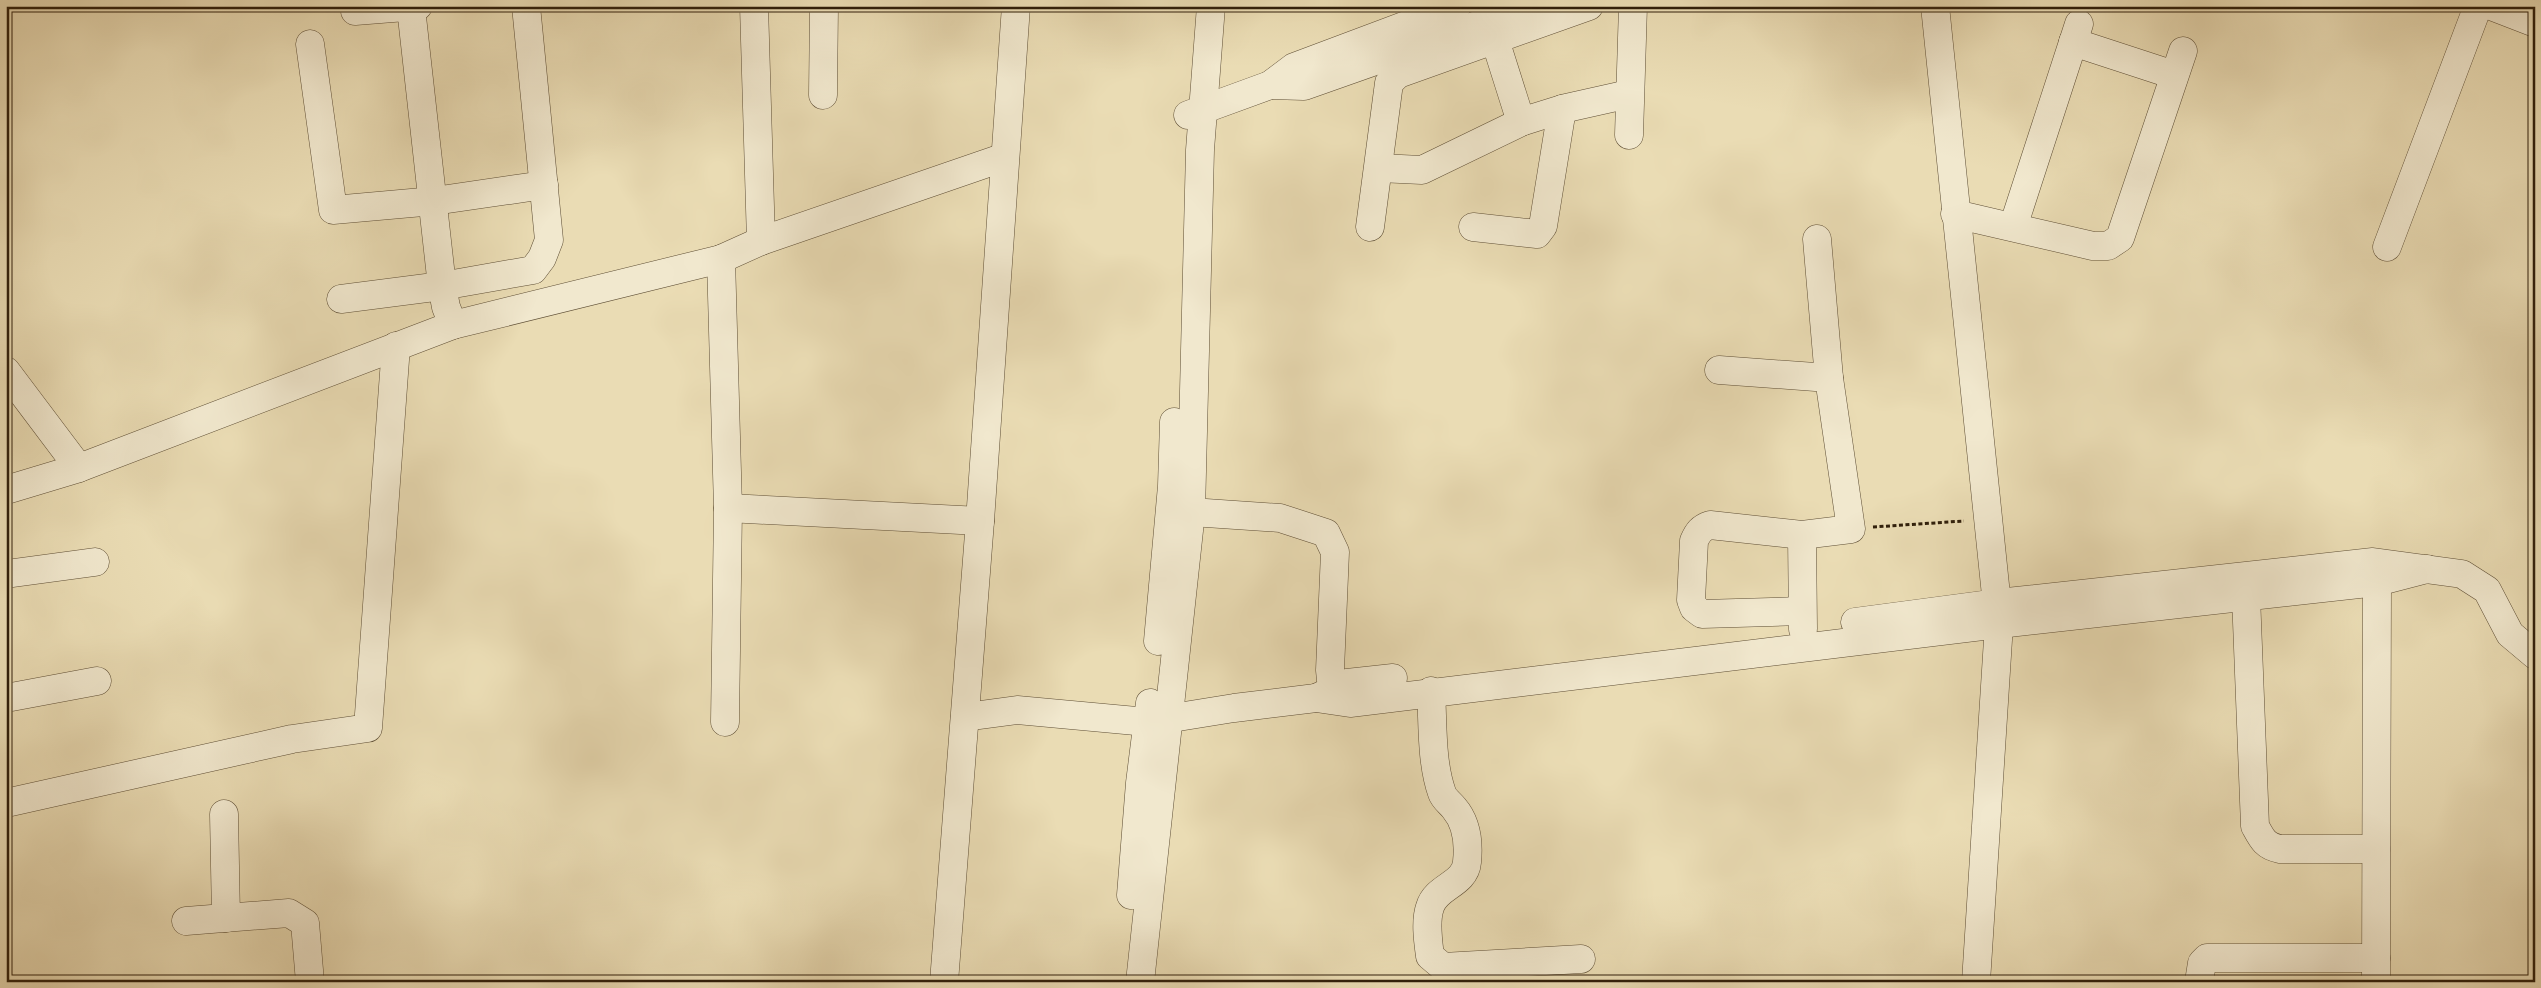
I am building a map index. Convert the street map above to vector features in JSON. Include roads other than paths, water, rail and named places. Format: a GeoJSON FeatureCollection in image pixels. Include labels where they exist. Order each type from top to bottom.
{"type":"FeatureCollection","features":[{"type":"Feature","properties":{"kind":"street"},"geometry":{"type":"LineString","coordinates":[[355,6],[355,11],[415,7],[442,286],[446,307],[453,325]]}},
{"type":"Feature","properties":{"kind":"street"},"geometry":{"type":"LineString","coordinates":[[341,299],[442,286],[533,270],[542,258],[549,240],[526,6]]}},
{"type":"Feature","properties":{"kind":"street"},"geometry":{"type":"LineString","coordinates":[[754,6],[761,241]]}},
{"type":"Feature","properties":{"kind":"street"},"geometry":{"type":"LineString","coordinates":[[823,95],[824,6]]}},
{"type":"Feature","properties":{"kind":"street"},"geometry":{"type":"LineString","coordinates":[[944,982],[980,521],[1016,6]]}},
{"type":"Feature","properties":{"kind":"street"},"geometry":{"type":"LineString","coordinates":[[1140,982],[1157,721],[1157,648],[1172,486],[1195,112],[1196,6]]}},
{"type":"Feature","properties":{"kind":"street"},"geometry":{"type":"LineString","coordinates":[[1125,982],[1140,783],[1157,721],[1190,512],[1200,150],[1195,112],[1211,6]]}},
{"type":"Feature","properties":{"kind":"street"},"geometry":{"type":"LineString","coordinates":[[1195,112],[1270,85],[1294,67],[1457,6]]}},
{"type":"Feature","properties":{"kind":"street"},"geometry":{"type":"LineString","coordinates":[[1270,85],[1304,86],[1531,6]]}},
{"type":"Feature","properties":{"kind":"street"},"geometry":{"type":"LineString","coordinates":[[1370,227],[1389,83],[1398,74],[1489,22],[1589,6]]}},
{"type":"Feature","properties":{"kind":"street"},"geometry":{"type":"LineString","coordinates":[[1629,135],[1633,6]]}},
{"type":"Feature","properties":{"kind":"street"},"geometry":{"type":"LineString","coordinates":[[1935,6],[1955,214],[1999,614],[1976,982]]}},
{"type":"Feature","properties":{"kind":"street"},"geometry":{"type":"LineString","coordinates":[[2387,247],[2478,6]]}},
{"type":"Feature","properties":{"kind":"street"},"geometry":{"type":"LineString","coordinates":[[2491,6],[2535,23]]}},
{"type":"Feature","properties":{"kind":"street"},"geometry":{"type":"LineString","coordinates":[[1489,22],[1521,122]]}},
{"type":"Feature","properties":{"kind":"street"},"geometry":{"type":"LineString","coordinates":[[1955,214],[2093,246],[2108,246],[2120,238],[2179,63],[2076,33],[2013,226]]}},
{"type":"Feature","properties":{"kind":"street"},"geometry":{"type":"LineString","coordinates":[[310,44],[333,210],[434,201],[544,185]]}},
{"type":"Feature","properties":{"kind":"street"},"geometry":{"type":"LineString","coordinates":[[1379,168],[1422,170],[1521,122],[1562,109],[1629,94]]}},
{"type":"Feature","properties":{"kind":"street"},"geometry":{"type":"LineString","coordinates":[[1473,227],[1537,234],[1543,226],[1562,109]]}},
{"type":"Feature","properties":{"kind":"street"},"geometry":{"type":"LineString","coordinates":[[6,490],[79,468],[453,325],[721,259],[761,241],[1005,157]]}},
{"type":"Feature","properties":{"kind":"street"},"geometry":{"type":"LineString","coordinates":[[1817,239],[1829,378],[1850,529],[1802,535],[1710,525],[1704,527],[1697,533],[1694,541],[1691,600],[1694,608],[1702,614],[1803,620],[1999,614],[2246,596],[2377,582],[2427,569]]}},
{"type":"Feature","properties":{"kind":"street"},"geometry":{"type":"LineString","coordinates":[[721,259],[728,508],[725,722]]}},
{"type":"Feature","properties":{"kind":"street"},"geometry":{"type":"LineString","coordinates":[[6,803],[292,739],[368,728],[396,346]]}},
{"type":"Feature","properties":{"kind":"street"},"geometry":{"type":"LineString","coordinates":[[1719,370],[1829,378]]}},
{"type":"Feature","properties":{"kind":"street"},"geometry":{"type":"LineString","coordinates":[[6,371],[79,468]]}},
{"type":"Feature","properties":{"kind":"street"},"geometry":{"type":"LineString","coordinates":[[728,508],[980,521]]}},
{"type":"Feature","properties":{"kind":"street"},"geometry":{"type":"LineString","coordinates":[[1190,512],[1280,518],[1326,533],[1335,552],[1330,670],[1324,694]]}},
{"type":"Feature","properties":{"kind":"street"},"geometry":{"type":"LineString","coordinates":[[1802,535],[1803,620]]}},
{"type":"Feature","properties":{"kind":"street"},"geometry":{"type":"LineString","coordinates":[[6,574],[95,562]]}},
{"type":"Feature","properties":{"kind":"street"},"geometry":{"type":"LineString","coordinates":[[1324,694],[1350,703],[2373,562],[2462,574],[2486,590],[2510,634],[2535,655]]}},
{"type":"Feature","properties":{"kind":"street"},"geometry":{"type":"LineString","coordinates":[[2377,582],[2376,849],[2379,974]]}},
{"type":"Feature","properties":{"kind":"street"},"geometry":{"type":"LineString","coordinates":[[2246,596],[2255,826],[2263,842],[2270,847],[2280,849],[2376,849]]}},
{"type":"Feature","properties":{"kind":"street"},"geometry":{"type":"LineString","coordinates":[[965,717],[1017,710],[1157,721],[1324,694],[1347,683],[1803,620]]}},
{"type":"Feature","properties":{"kind":"street"},"geometry":{"type":"LineString","coordinates":[[6,698],[98,681]]}},
{"type":"Feature","properties":{"kind":"street"},"geometry":{"type":"LineString","coordinates":[[1430,691],[1439,780],[1443,796],[1456,810],[1467,830],[1467,864],[1458,881],[1441,892],[1430,906],[1428,935],[1430,956],[1443,967],[1582,959]]}},
{"type":"Feature","properties":{"kind":"street"},"geometry":{"type":"LineString","coordinates":[[2376,798],[2379,974]]}},
{"type":"Feature","properties":{"kind":"street"},"geometry":{"type":"LineString","coordinates":[[224,814],[226,918]]}},
{"type":"Feature","properties":{"kind":"street"},"geometry":{"type":"LineString","coordinates":[[186,921],[289,913],[298,917],[305,923],[310,982]]}},
{"type":"Feature","properties":{"kind":"street"},"geometry":{"type":"LineString","coordinates":[[2199,982],[2202,962],[2207,958],[2379,974]]}}]}
